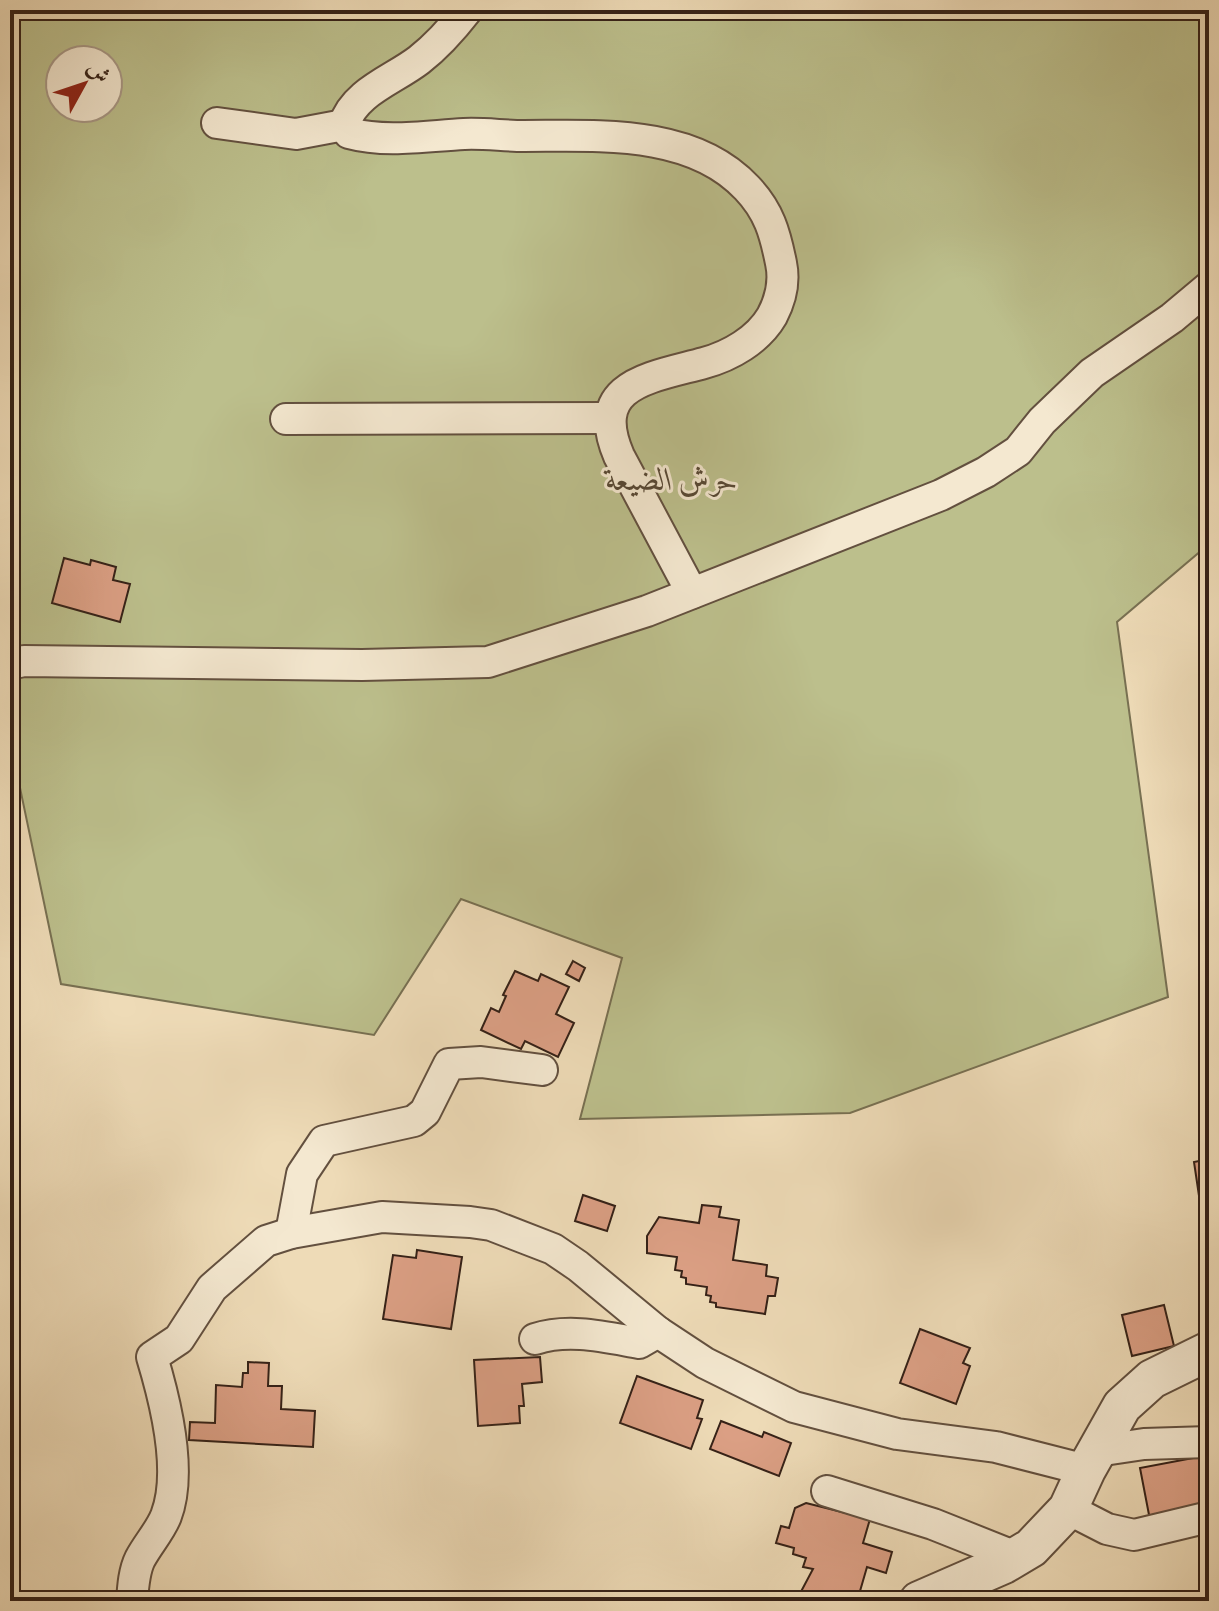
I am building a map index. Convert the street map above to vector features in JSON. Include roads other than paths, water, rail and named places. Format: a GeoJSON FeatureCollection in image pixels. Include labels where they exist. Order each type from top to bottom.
{"type":"FeatureCollection","features":[{"type":"Feature","properties":{"kind":"street"},"geometry":{"type":"LineString","coordinates":[[344,125],[348,113],[359,100],[419,60],[452,30],[467,10]]}},
{"type":"Feature","properties":{"kind":"street"},"geometry":{"type":"LineString","coordinates":[[217,123],[296,134],[344,125]]}},
{"type":"Feature","properties":{"kind":"street"},"geometry":{"type":"LineString","coordinates":[[344,125],[349,133],[373,137],[563,135],[687,148],[717,161],[747,187],[764,207],[775,229],[782,271],[780,300],[768,322],[752,339],[729,353],[676,368],[626,388],[614,400],[609,418],[611,438],[619,456],[692,593]]}},
{"type":"Feature","properties":{"kind":"street"},"geometry":{"type":"LineString","coordinates":[[10,664],[24,661],[362,665],[488,662],[647,611],[927,501],[986,472],[1018,451],[1042,421],[1092,373],[1172,318],[1209,287]]}},
{"type":"Feature","properties":{"kind":"street"},"geometry":{"type":"LineString","coordinates":[[286,419],[609,418]]}},
{"type":"Feature","properties":{"kind":"street"},"geometry":{"type":"LineString","coordinates":[[291,1233],[302,1174],[324,1141],[414,1121],[425,1112],[449,1064],[481,1062],[542,1070]]}},
{"type":"Feature","properties":{"kind":"street"},"geometry":{"type":"LineString","coordinates":[[132,1601],[139,1561],[166,1516],[171,1482],[167,1419],[152,1357],[179,1339],[212,1288],[266,1241],[291,1233],[382,1217],[435,1218],[491,1225],[553,1249],[658,1332],[705,1363],[794,1407],[897,1434],[1092,1461],[1144,1444],[1209,1442]]}},
{"type":"Feature","properties":{"kind":"street"},"geometry":{"type":"LineString","coordinates":[[535,1339],[554,1333],[639,1343],[658,1332]]}},
{"type":"Feature","properties":{"kind":"street"},"geometry":{"type":"LineString","coordinates":[[949,1597],[1016,1557],[1051,1529],[1068,1509],[1122,1406],[1152,1379],[1209,1351]]}},
{"type":"Feature","properties":{"kind":"street"},"geometry":{"type":"LineString","coordinates":[[827,1491],[933,1524],[1016,1557]]}},
{"type":"Feature","properties":{"kind":"street"},"geometry":{"type":"LineString","coordinates":[[1068,1509],[1107,1529],[1134,1535],[1209,1517]]}},
{"type":"Feature","properties":{"kind":"park label","name":"حرش الضيعة"},"geometry":{"type":"Point","coordinates":[672,479]}}]}
